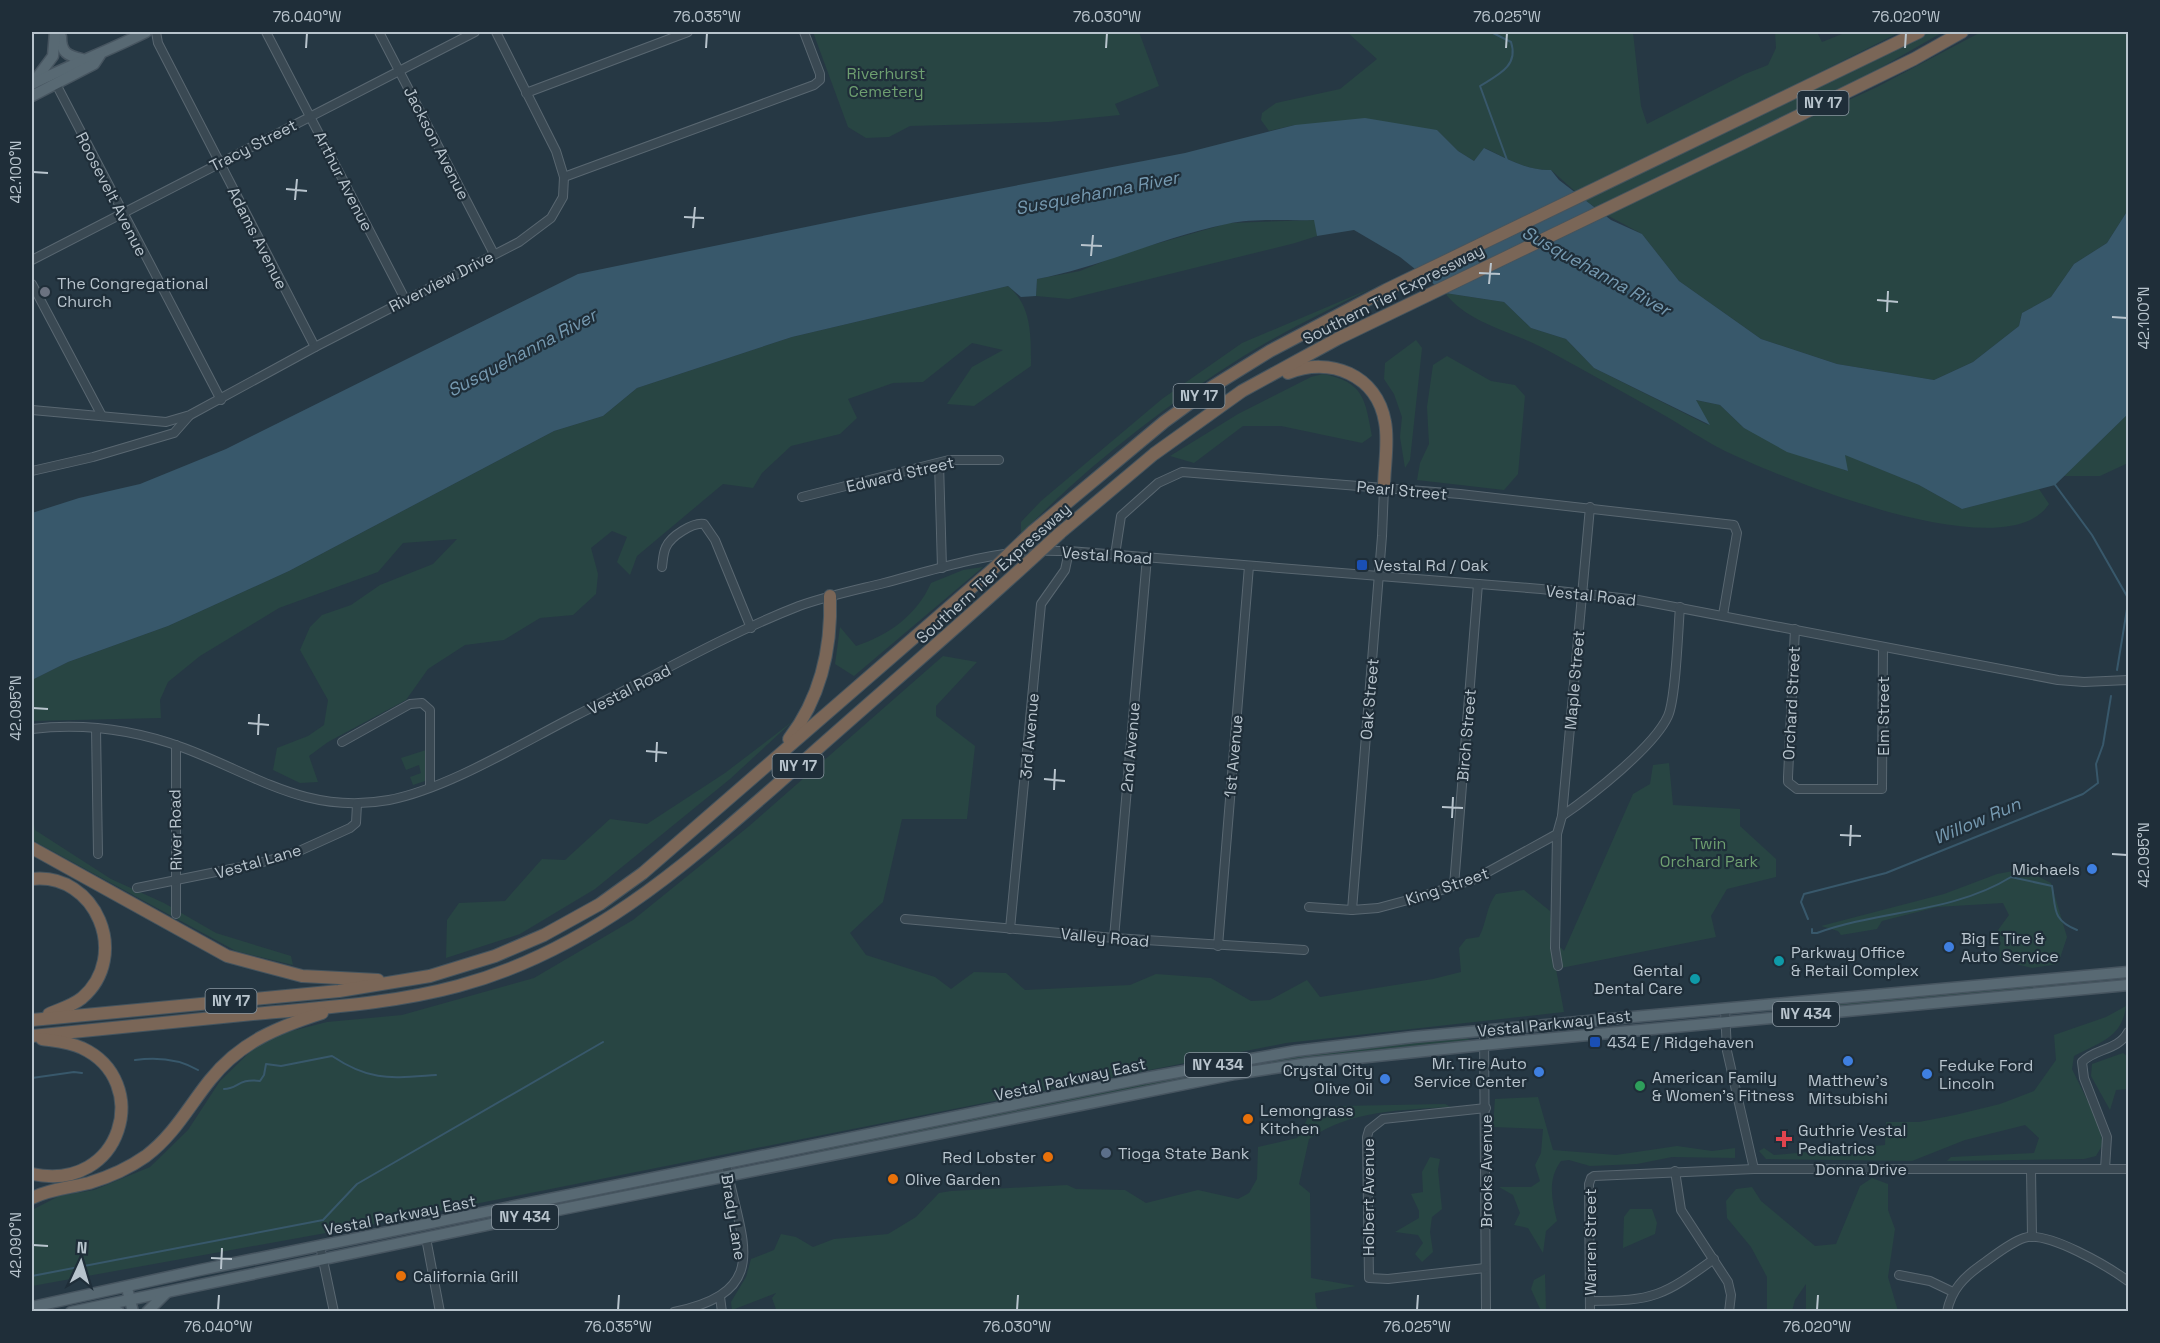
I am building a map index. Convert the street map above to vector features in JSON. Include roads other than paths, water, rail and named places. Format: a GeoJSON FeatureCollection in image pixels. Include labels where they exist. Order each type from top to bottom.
{"type":"FeatureCollection","features":[{"type":"Feature","properties":{"kind":"highway","name":"Southern Tier Expressway"},"geometry":{"type":"LineString","coordinates":[[32,1019],[339,991],[430,976],[518,947],[600,904],[665,855],[992,570],[1032,532],[1164,422],[1212,387],[1291,339],[1386,290],[1919,32]]}},
{"type":"Feature","properties":{"kind":"highway","name":"Southern Tier Expressway"},"geometry":{"type":"LineString","coordinates":[[32,1036],[344,1006],[444,990],[509,969],[574,940],[627,908],[685,863],[918,662],[1060,533],[1154,454],[1242,391],[1337,339],[1914,59],[1962,32]]}},
{"type":"Feature","properties":{"kind":"highway"},"geometry":{"type":"LineString","coordinates":[[1242,391],[1311,366],[1335,368],[1356,377],[1374,395],[1386,424],[1384,488]]}},
{"type":"Feature","properties":{"kind":"highway"},"geometry":{"type":"LineString","coordinates":[[762,770],[798,727],[817,691],[828,641],[830,596]]}},
{"type":"Feature","properties":{"kind":"highway"},"geometry":{"type":"LineString","coordinates":[[32,848],[211,949],[254,965],[302,976],[339,979],[430,976]]}},
{"type":"Feature","properties":{"kind":"highway"},"geometry":{"type":"LineString","coordinates":[[32,879],[60,881],[80,893],[97,914],[106,945],[99,975],[81,998],[69,1006],[32,1019]]}},
{"type":"Feature","properties":{"kind":"highway"},"geometry":{"type":"LineString","coordinates":[[32,1198],[45,1192],[98,1180],[132,1165],[163,1142],[179,1125],[210,1079],[246,1046],[283,1025],[344,1006]]}},
{"type":"Feature","properties":{"kind":"highway"},"geometry":{"type":"LineString","coordinates":[[32,1036],[81,1047],[96,1057],[112,1076],[119,1092],[121,1106],[120,1124],[114,1140],[96,1162],[84,1171],[66,1177],[51,1178],[32,1174]]}},
{"type":"Feature","properties":{"kind":"main road"},"geometry":{"type":"LineString","coordinates":[[56,32],[61,48],[71,57],[81,59]]}},
{"type":"Feature","properties":{"kind":"main road"},"geometry":{"type":"LineString","coordinates":[[32,84],[50,63],[56,32]]}},
{"type":"Feature","properties":{"kind":"main road"},"geometry":{"type":"LineString","coordinates":[[32,84],[81,59],[100,56],[146,32]]}},
{"type":"Feature","properties":{"kind":"main road"},"geometry":{"type":"LineString","coordinates":[[32,96],[94,64],[100,56]]}},
{"type":"Feature","properties":{"kind":"main road","name":"Vestal Parkway East"},"geometry":{"type":"LineString","coordinates":[[32,1307],[131,1284],[1296,1051],[1938,987],[2128,972]]}},
{"type":"Feature","properties":{"kind":"main road","name":"Vestal Parkway East"},"geometry":{"type":"LineString","coordinates":[[76,1310],[1211,1078],[1309,1063],[1484,1045],[2128,985]]}},
{"type":"Feature","properties":{"kind":"main road"},"geometry":{"type":"LineString","coordinates":[[131,1284],[141,1311]]}},
{"type":"Feature","properties":{"kind":"main road"},"geometry":{"type":"LineString","coordinates":[[147,1311],[168,1290]]}},
{"type":"Feature","properties":{"kind":"main road"},"geometry":{"type":"LineString","coordinates":[[132,1311],[134,1297]]}},
{"type":"Feature","properties":{"kind":"main road"},"geometry":{"type":"LineString","coordinates":[[76,1310],[118,1311]]}},
{"type":"Feature","properties":{"kind":"street","name":"Adams Avenue"},"geometry":{"type":"LineString","coordinates":[[156,32],[158,44],[315,347]]}},
{"type":"Feature","properties":{"kind":"street","name":"Arthur Avenue"},"geometry":{"type":"LineString","coordinates":[[266,32],[405,299]]}},
{"type":"Feature","properties":{"kind":"street","name":"Jackson Avenue"},"geometry":{"type":"LineString","coordinates":[[379,32],[494,254]]}},
{"type":"Feature","properties":{"kind":"street","name":"Tracy Street"},"geometry":{"type":"LineString","coordinates":[[32,260],[474,32]]}},
{"type":"Feature","properties":{"kind":"street"},"geometry":{"type":"LineString","coordinates":[[496,32],[556,151],[564,177],[783,97],[819,81],[820,74],[804,32]]}},
{"type":"Feature","properties":{"kind":"street"},"geometry":{"type":"LineString","coordinates":[[525,93],[688,32]]}},
{"type":"Feature","properties":{"kind":"street","name":"Roosevelt Avenue"},"geometry":{"type":"LineString","coordinates":[[56,84],[221,400]]}},
{"type":"Feature","properties":{"kind":"street","name":"Riverview Drive"},"geometry":{"type":"LineString","coordinates":[[32,410],[166,422],[190,415],[405,299],[519,242],[551,219],[563,197],[564,177]]}},
{"type":"Feature","properties":{"kind":"street"},"geometry":{"type":"LineString","coordinates":[[32,284],[102,416]]}},
{"type":"Feature","properties":{"kind":"street"},"geometry":{"type":"LineString","coordinates":[[32,471],[93,457],[174,433],[190,415]]}},
{"type":"Feature","properties":{"kind":"street","name":"Edward Street"},"geometry":{"type":"LineString","coordinates":[[802,497],[939,463],[960,460],[999,460]]}},
{"type":"Feature","properties":{"kind":"street"},"geometry":{"type":"LineString","coordinates":[[939,463],[942,568]]}},
{"type":"Feature","properties":{"kind":"street","name":"Pearl Street"},"geometry":{"type":"LineString","coordinates":[[1115,555],[1121,516],[1167,477],[1182,472],[1590,507],[1729,523],[1737,528],[1723,615]]}},
{"type":"Feature","properties":{"kind":"street","name":"Oak Street"},"geometry":{"type":"LineString","coordinates":[[1352,910],[1384,488]]}},
{"type":"Feature","properties":{"kind":"street","name":"Maple Street"},"geometry":{"type":"LineString","coordinates":[[1562,816],[1590,507]]}},
{"type":"Feature","properties":{"kind":"street"},"geometry":{"type":"LineString","coordinates":[[662,567],[666,545],[687,529],[700,523],[709,528],[751,628]]}},
{"type":"Feature","properties":{"kind":"street","name":"Vestal Road"},"geometry":{"type":"LineString","coordinates":[[32,729],[96,728],[137,734],[176,745],[290,794],[320,801],[357,804],[400,797],[430,787],[800,606],[830,596],[942,568],[1012,553],[1069,551],[1581,593],[1680,607],[2058,680],[2084,682],[2128,680]]}},
{"type":"Feature","properties":{"kind":"street","name":"3rd Avenue"},"geometry":{"type":"LineString","coordinates":[[1010,929],[1041,604],[1065,570],[1069,551]]}},
{"type":"Feature","properties":{"kind":"street","name":"2nd Avenue"},"geometry":{"type":"LineString","coordinates":[[1114,938],[1147,557]]}},
{"type":"Feature","properties":{"kind":"street","name":"1st Avenue"},"geometry":{"type":"LineString","coordinates":[[1218,946],[1249,566]]}},
{"type":"Feature","properties":{"kind":"street","name":"Birch Street"},"geometry":{"type":"LineString","coordinates":[[1454,886],[1478,584]]}},
{"type":"Feature","properties":{"kind":"street"},"geometry":{"type":"LineString","coordinates":[[1558,966],[1555,948],[1557,834],[1562,816],[1591,796],[1625,765],[1663,724],[1669,714],[1680,607]]}},
{"type":"Feature","properties":{"kind":"street","name":"Orchard Street"},"geometry":{"type":"LineString","coordinates":[[1795,629],[1788,777],[1791,787],[1803,791],[1880,791],[1883,786]]}},
{"type":"Feature","properties":{"kind":"street","name":"Elm Street"},"geometry":{"type":"LineString","coordinates":[[1883,647],[1883,786]]}},
{"type":"Feature","properties":{"kind":"street"},"geometry":{"type":"LineString","coordinates":[[342,742],[410,704],[422,703],[430,710],[430,787]]}},
{"type":"Feature","properties":{"kind":"street"},"geometry":{"type":"LineString","coordinates":[[96,728],[98,854]]}},
{"type":"Feature","properties":{"kind":"street","name":"River Road"},"geometry":{"type":"LineString","coordinates":[[176,745],[176,914]]}},
{"type":"Feature","properties":{"kind":"street","name":"Vestal Lane"},"geometry":{"type":"LineString","coordinates":[[137,888],[256,864],[297,852],[350,828],[356,823],[357,804]]}},
{"type":"Feature","properties":{"kind":"street","name":"King Street"},"geometry":{"type":"LineString","coordinates":[[1309,908],[1352,910],[1378,908],[1454,886],[1475,879],[1557,834]]}},
{"type":"Feature","properties":{"kind":"street","name":"Valley Road"},"geometry":{"type":"LineString","coordinates":[[905,919],[1114,938],[1305,950]]}},
{"type":"Feature","properties":{"kind":"street"},"geometry":{"type":"LineString","coordinates":[[1725,1010],[1731,1073],[1754,1169]]}},
{"type":"Feature","properties":{"kind":"street","name":"Brooks Avenue"},"geometry":{"type":"LineString","coordinates":[[1484,1031],[1486,1311]]}},
{"type":"Feature","properties":{"kind":"street"},"geometry":{"type":"LineString","coordinates":[[2105,1170],[2107,1137],[2084,1078],[2082,1062],[2086,1057],[2115,1046],[2128,1032]]}},
{"type":"Feature","properties":{"kind":"street","name":"Holbert Avenue"},"geometry":{"type":"LineString","coordinates":[[1485,1268],[1376,1280],[1368,1275],[1367,1137],[1369,1130],[1376,1122],[1383,1119],[1486,1108]]}},
{"type":"Feature","properties":{"kind":"street","name":"Brady Lane"},"geometry":{"type":"LineString","coordinates":[[720,1297],[739,1278],[743,1263],[726,1164]]}},
{"type":"Feature","properties":{"kind":"street","name":"Donna Drive"},"geometry":{"type":"LineString","coordinates":[[1594,1176],[1754,1169],[2128,1169]]}},
{"type":"Feature","properties":{"kind":"street"},"geometry":{"type":"LineString","coordinates":[[2031,1169],[2032,1237]]}},
{"type":"Feature","properties":{"kind":"street"},"geometry":{"type":"LineString","coordinates":[[1675,1171],[1682,1210],[1728,1282],[1730,1311]]}},
{"type":"Feature","properties":{"kind":"street","name":"Warren Street"},"geometry":{"type":"LineString","coordinates":[[1590,1311],[1589,1184],[1594,1176]]}},
{"type":"Feature","properties":{"kind":"street"},"geometry":{"type":"LineString","coordinates":[[1947,1311],[1953,1292],[1965,1277],[1995,1255],[2024,1238],[2032,1237],[2067,1248],[2111,1269],[2128,1281]]}},
{"type":"Feature","properties":{"kind":"street"},"geometry":{"type":"LineString","coordinates":[[426,1238],[440,1311]]}},
{"type":"Feature","properties":{"kind":"street"},"geometry":{"type":"LineString","coordinates":[[320,1246],[334,1311]]}},
{"type":"Feature","properties":{"kind":"street"},"geometry":{"type":"LineString","coordinates":[[1590,1301],[1634,1301],[1652,1297],[1669,1290],[1714,1259]]}},
{"type":"Feature","properties":{"kind":"street"},"geometry":{"type":"LineString","coordinates":[[1899,1275],[1930,1281],[1953,1292]]}},
{"type":"Feature","properties":{"kind":"street"},"geometry":{"type":"LineString","coordinates":[[674,1311],[720,1297],[722,1311]]}},
{"type":"Feature","properties":{"kind":"water","name":"Susquehanna River"},"geometry":{"type":"Polygon","coordinates":[[[1365,118],[1437,130],[1458,151],[1474,161],[1484,148],[1525,166],[1551,170],[1559,180],[1611,220],[1642,234],[1679,281],[1761,339],[1837,364],[1934,380],[1973,362],[2019,326],[2022,313],[2051,297],[2074,264],[2107,243],[2128,210],[2128,414],[2055,485],[1962,509],[1919,485],[1845,455],[1848,471],[1787,452],[1744,428],[1720,405],[1696,400],[1710,425],[1594,368],[1566,339],[1531,328],[1504,302],[1445,293],[1400,257],[1354,230],[1317,236],[1314,220],[1237,222],[1179,236],[1085,267],[1037,279],[1036,296],[1021,297],[1008,286],[792,337],[637,388],[603,416],[554,431],[289,571],[168,626],[68,662],[32,680],[32,513],[79,498],[140,484],[226,449],[578,274],[869,214],[1185,153],[1295,125],[1365,118]]]}},
{"type":"Feature","properties":{"kind":"waterway"},"geometry":{"type":"LineString","coordinates":[[1491,32],[1511,42],[1513,50],[1505,69],[1480,86],[1507,160]]}},
{"type":"Feature","properties":{"kind":"waterway","name":"Willow Run"},"geometry":{"type":"LineString","coordinates":[[2053,482],[2092,535],[2128,598]]}},
{"type":"Feature","properties":{"kind":"waterway","name":"Willow Run"},"geometry":{"type":"LineString","coordinates":[[2117,670],[2128,603]]}},
{"type":"Feature","properties":{"kind":"waterway","name":"Willow Run"},"geometry":{"type":"LineString","coordinates":[[1808,919],[1801,902],[1804,894],[1886,873],[2083,794],[2098,783],[2096,764],[2103,745],[2111,696]]}},
{"type":"Feature","properties":{"kind":"waterway","name":"Willow Run"},"geometry":{"type":"LineString","coordinates":[[1812,929],[1812,933],[1817,933],[1841,925],[1965,898],[2011,877],[2052,886],[2059,918],[2077,930]]}},
{"type":"Feature","properties":{"kind":"waterway"},"geometry":{"type":"LineString","coordinates":[[32,1276],[323,1220],[357,1184],[603,1042]]}},
{"type":"Feature","properties":{"kind":"waterway"},"geometry":{"type":"LineString","coordinates":[[224,1089],[247,1081],[260,1081],[266,1064],[281,1066],[332,1056],[370,1074],[394,1077],[436,1075]]}},
{"type":"Feature","properties":{"kind":"waterway"},"geometry":{"type":"LineString","coordinates":[[135,1060],[168,1060],[183,1063],[198,1070]]}},
{"type":"Feature","properties":{"kind":"waterway"},"geometry":{"type":"LineString","coordinates":[[32,1078],[82,1073]]}},
{"type":"Feature","properties":{"kind":"place","name":"The Congregational Church"},"geometry":{"type":"Point","coordinates":[45,292]}},
{"type":"Feature","properties":{"kind":"place","name":"Vestal Rd / Oak"},"geometry":{"type":"Point","coordinates":[1362,565]}},
{"type":"Feature","properties":{"kind":"place","name":"Michaels"},"geometry":{"type":"Point","coordinates":[2092,869]}},
{"type":"Feature","properties":{"kind":"place","name":"Big E Tire & Auto Service"},"geometry":{"type":"Point","coordinates":[1949,947]}},
{"type":"Feature","properties":{"kind":"place","name":"Parkway Office & Retail Complex"},"geometry":{"type":"Point","coordinates":[1779,961]}},
{"type":"Feature","properties":{"kind":"place","name":"Gental Dental Care"},"geometry":{"type":"Point","coordinates":[1695,979]}},
{"type":"Feature","properties":{"kind":"place","name":"434 E / Ridgehaven"},"geometry":{"type":"Point","coordinates":[1595,1042]}},
{"type":"Feature","properties":{"kind":"place","name":"Matthew's Mitsubishi"},"geometry":{"type":"Point","coordinates":[1848,1061]}},
{"type":"Feature","properties":{"kind":"place","name":"Mr. Tire Auto Service Center"},"geometry":{"type":"Point","coordinates":[1539,1072]}},
{"type":"Feature","properties":{"kind":"place","name":"Feduke Ford Lincoln"},"geometry":{"type":"Point","coordinates":[1927,1074]}},
{"type":"Feature","properties":{"kind":"place","name":"Crystal City Olive Oil"},"geometry":{"type":"Point","coordinates":[1385,1079]}},
{"type":"Feature","properties":{"kind":"place","name":"American Family & Women's Fitness"},"geometry":{"type":"Point","coordinates":[1640,1086]}},
{"type":"Feature","properties":{"kind":"place","name":"Lemongrass Kitchen"},"geometry":{"type":"Point","coordinates":[1248,1119]}},
{"type":"Feature","properties":{"kind":"place","name":"Guthrie Vestal Pediatrics"},"geometry":{"type":"Point","coordinates":[1784,1139]}},
{"type":"Feature","properties":{"kind":"place","name":"Tioga State Bank"},"geometry":{"type":"Point","coordinates":[1106,1153]}},
{"type":"Feature","properties":{"kind":"place","name":"Red Lobster"},"geometry":{"type":"Point","coordinates":[1048,1157]}},
{"type":"Feature","properties":{"kind":"place","name":"Olive Garden"},"geometry":{"type":"Point","coordinates":[893,1179]}},
{"type":"Feature","properties":{"kind":"place","name":"California Grill"},"geometry":{"type":"Point","coordinates":[401,1276]}},
{"type":"Feature","properties":{"kind":"park label","name":"Riverhurst Cemetery"},"geometry":{"type":"Point","coordinates":[886,82]}},
{"type":"Feature","properties":{"kind":"park label","name":"Twin Orchard Park"},"geometry":{"type":"Point","coordinates":[1709,852]}}]}
